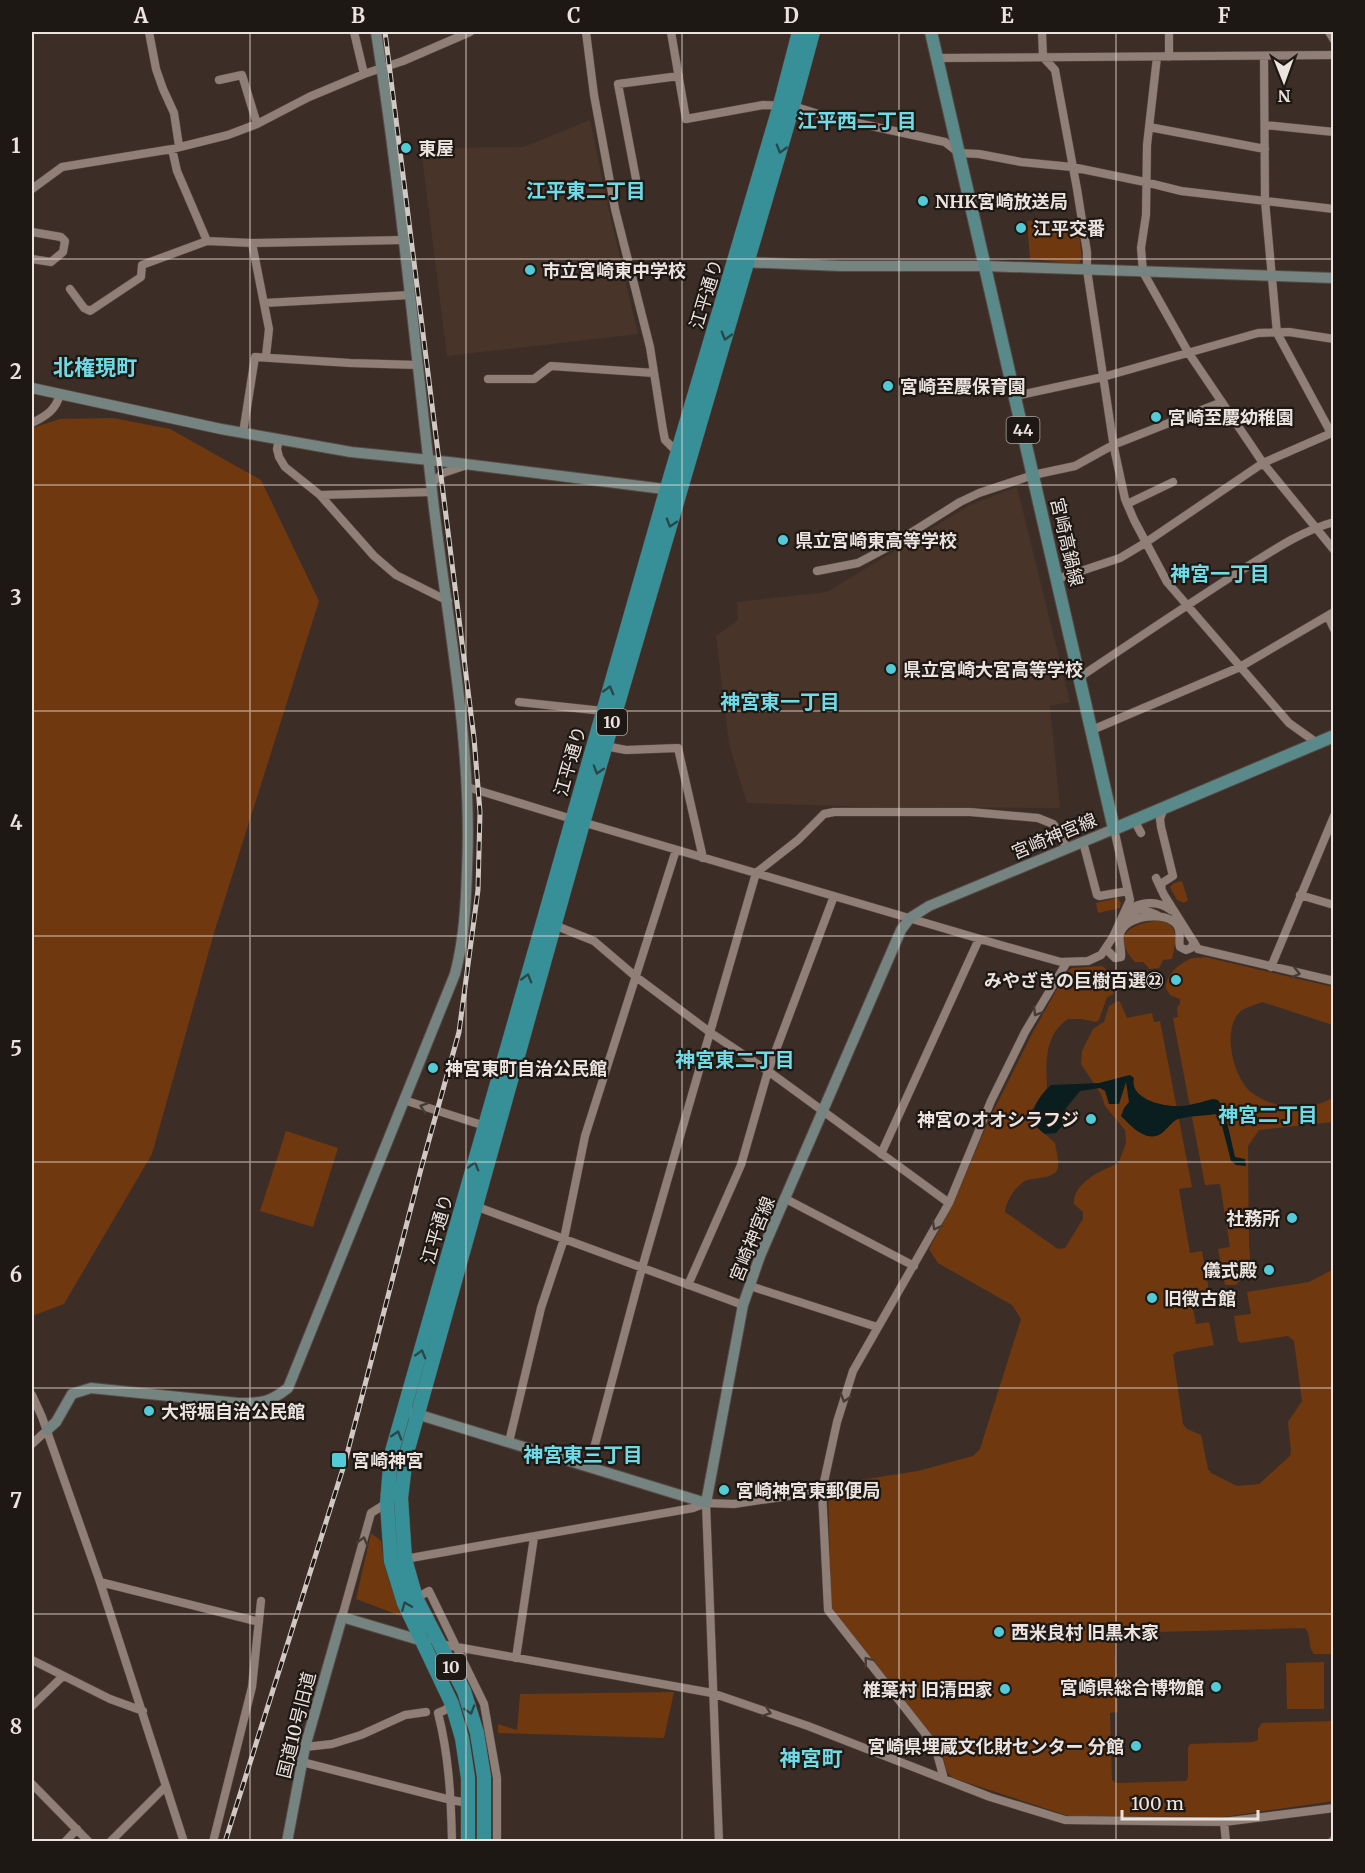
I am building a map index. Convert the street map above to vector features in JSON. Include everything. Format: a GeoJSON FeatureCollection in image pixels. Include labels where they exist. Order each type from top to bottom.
{"type":"FeatureCollection","features":[{"type":"Feature","properties":{"kind":"highway","name":"江平通り"},"geometry":{"type":"LineString","coordinates":[[787,106],[799,32]]}},
{"type":"Feature","properties":{"kind":"highway","name":"江平通り"},"geometry":{"type":"LineString","coordinates":[[405,1559],[401,1498],[411,1412],[577,821],[605,746],[680,493],[741,262],[787,106],[813,32]]}},
{"type":"Feature","properties":{"kind":"highway","name":"江平通り"},"geometry":{"type":"LineString","coordinates":[[387,1503],[391,1455],[411,1412],[475,1206],[491,1128],[554,925],[603,711],[667,488],[741,262]]}},
{"type":"Feature","properties":{"kind":"highway","name":"10"},"geometry":{"type":"LineString","coordinates":[[387,1503],[391,1561],[404,1603],[452,1704],[462,1738],[468,1778],[468,1842]]}},
{"type":"Feature","properties":{"kind":"highway","name":"10"},"geometry":{"type":"LineString","coordinates":[[405,1559],[416,1598],[464,1691],[477,1733],[484,1777],[484,1842]]}},
{"type":"Feature","properties":{"kind":"main road","name":"宮崎高鍋線"},"geometry":{"type":"LineString","coordinates":[[931,32],[1114,829]]}},
{"type":"Feature","properties":{"kind":"main road"},"geometry":{"type":"LineString","coordinates":[[1114,829],[1334,735]]}},
{"type":"Feature","properties":{"kind":"street"},"geometry":{"type":"LineString","coordinates":[[148,32],[156,69],[174,113],[177,171],[207,241]]}},
{"type":"Feature","properties":{"kind":"street"},"geometry":{"type":"LineString","coordinates":[[354,32],[364,74]]}},
{"type":"Feature","properties":{"kind":"street"},"geometry":{"type":"LineString","coordinates":[[32,1444],[56,1422],[72,1394],[91,1388],[238,1403],[261,1403],[271,1400],[288,1388],[455,974],[461,950],[469,827],[461,700],[432,488],[404,240],[376,32]]}},
{"type":"Feature","properties":{"kind":"street"},"geometry":{"type":"LineString","coordinates":[[32,189],[62,167],[176,148],[228,135],[257,124],[309,97],[364,74],[403,61],[458,34],[470,32]]}},
{"type":"Feature","properties":{"kind":"street"},"geometry":{"type":"LineString","coordinates":[[586,32],[594,95],[615,209],[650,347],[665,440],[678,453]]}},
{"type":"Feature","properties":{"kind":"street"},"geometry":{"type":"LineString","coordinates":[[671,32],[686,119],[762,105],[787,106],[945,142],[959,153],[1072,168],[1181,191],[1334,209]]}},
{"type":"Feature","properties":{"kind":"street"},"geometry":{"type":"LineString","coordinates":[[1042,32],[1042,57],[1055,70],[1071,149],[1113,445],[1127,504],[1167,582],[1289,723],[1317,743]]}},
{"type":"Feature","properties":{"kind":"street"},"geometry":{"type":"LineString","coordinates":[[1169,32],[1169,57]]}},
{"type":"Feature","properties":{"kind":"street"},"geometry":{"type":"LineString","coordinates":[[1329,32],[1334,39]]}},
{"type":"Feature","properties":{"kind":"street"},"geometry":{"type":"LineString","coordinates":[[937,58],[1334,55]]}},
{"type":"Feature","properties":{"kind":"street"},"geometry":{"type":"LineString","coordinates":[[1057,579],[1120,558],[1263,463],[1332,432],[1277,333],[1265,201],[1264,56]]}},
{"type":"Feature","properties":{"kind":"street"},"geometry":{"type":"LineString","coordinates":[[1157,57],[1145,182],[1146,215],[1141,248],[1143,272],[1188,352],[1263,463],[1334,550]]}},
{"type":"Feature","properties":{"kind":"street"},"geometry":{"type":"LineString","coordinates":[[219,80],[242,75],[257,124]]}},
{"type":"Feature","properties":{"kind":"street"},"geometry":{"type":"LineString","coordinates":[[636,179],[618,84],[679,76]]}},
{"type":"Feature","properties":{"kind":"street"},"geometry":{"type":"LineString","coordinates":[[1265,125],[1334,132]]}},
{"type":"Feature","properties":{"kind":"street"},"geometry":{"type":"LineString","coordinates":[[1149,127],[1265,149]]}},
{"type":"Feature","properties":{"kind":"street"},"geometry":{"type":"LineString","coordinates":[[32,232],[61,237],[65,241],[63,252],[51,261],[32,259]]}},
{"type":"Feature","properties":{"kind":"street"},"geometry":{"type":"LineString","coordinates":[[70,289],[84,308],[90,311],[141,278],[142,265],[207,241],[252,243],[404,240]]}},
{"type":"Feature","properties":{"kind":"street"},"geometry":{"type":"LineString","coordinates":[[252,243],[269,329],[266,356]]}},
{"type":"Feature","properties":{"kind":"street"},"geometry":{"type":"LineString","coordinates":[[741,262],[852,266],[985,266],[1271,278],[1334,278]]}},
{"type":"Feature","properties":{"kind":"street"},"geometry":{"type":"LineString","coordinates":[[264,303],[410,295]]}},
{"type":"Feature","properties":{"kind":"street"},"geometry":{"type":"LineString","coordinates":[[1015,396],[1103,377],[1258,333],[1289,332],[1334,339]]}},
{"type":"Feature","properties":{"kind":"street"},"geometry":{"type":"LineString","coordinates":[[243,433],[255,357],[418,365]]}},
{"type":"Feature","properties":{"kind":"street"},"geometry":{"type":"LineString","coordinates":[[488,379],[534,379],[551,366],[654,373]]}},
{"type":"Feature","properties":{"kind":"street"},"geometry":{"type":"LineString","coordinates":[[32,388],[243,433],[351,452],[667,488],[680,493]]}},
{"type":"Feature","properties":{"kind":"street"},"geometry":{"type":"LineString","coordinates":[[32,423],[47,416],[54,409],[60,393]]}},
{"type":"Feature","properties":{"kind":"street"},"geometry":{"type":"LineString","coordinates":[[817,570],[858,563],[890,546],[960,502],[1034,475],[1076,466],[1113,445],[1222,402]]}},
{"type":"Feature","properties":{"kind":"street"},"geometry":{"type":"LineString","coordinates":[[279,439],[277,449],[285,467],[320,495],[374,556],[396,575],[448,601]]}},
{"type":"Feature","properties":{"kind":"street"},"geometry":{"type":"LineString","coordinates":[[432,488],[442,473],[471,465]]}},
{"type":"Feature","properties":{"kind":"street"},"geometry":{"type":"LineString","coordinates":[[1127,504],[1173,482]]}},
{"type":"Feature","properties":{"kind":"street"},"geometry":{"type":"LineString","coordinates":[[320,495],[432,488]]}},
{"type":"Feature","properties":{"kind":"street"},"geometry":{"type":"LineString","coordinates":[[1080,677],[1186,605],[1280,546],[1314,527],[1334,522]]}},
{"type":"Feature","properties":{"kind":"street"},"geometry":{"type":"LineString","coordinates":[[1092,730],[1240,667],[1331,614],[1334,629]]}},
{"type":"Feature","properties":{"kind":"street"},"geometry":{"type":"LineString","coordinates":[[519,702],[603,711]]}},
{"type":"Feature","properties":{"kind":"street"},"geometry":{"type":"LineString","coordinates":[[605,746],[626,750],[678,748],[703,858]]}},
{"type":"Feature","properties":{"kind":"street"},"geometry":{"type":"LineString","coordinates":[[467,787],[979,939],[1067,962],[1088,961],[1104,952],[1130,900],[1114,829]]}},
{"type":"Feature","properties":{"kind":"street"},"geometry":{"type":"LineString","coordinates":[[1161,889],[1162,883],[1173,876],[1161,827],[1160,819],[1164,807]]}},
{"type":"Feature","properties":{"kind":"street"},"geometry":{"type":"LineString","coordinates":[[589,1467],[642,1268],[756,873],[798,840],[824,814],[834,812],[970,812],[1038,818],[1053,824],[1067,849]]}},
{"type":"Feature","properties":{"kind":"street"},"geometry":{"type":"LineString","coordinates":[[1271,967],[1334,816]]}},
{"type":"Feature","properties":{"kind":"street"},"geometry":{"type":"LineString","coordinates":[[1134,820],[1141,833]]}},
{"type":"Feature","properties":{"kind":"street","name":"宮崎神宮線"},"geometry":{"type":"LineString","coordinates":[[706,1503],[744,1305],[760,1256],[901,930],[910,918],[929,906],[1114,829]]}},
{"type":"Feature","properties":{"kind":"street"},"geometry":{"type":"LineString","coordinates":[[1083,842],[1097,895],[1128,891]]}},
{"type":"Feature","properties":{"kind":"street"},"geometry":{"type":"LineString","coordinates":[[509,1442],[541,1308],[564,1239],[585,1136],[676,850]]}},
{"type":"Feature","properties":{"kind":"street"},"geometry":{"type":"LineString","coordinates":[[1156,878],[1198,949],[1334,981]]}},
{"type":"Feature","properties":{"kind":"street"},"geometry":{"type":"LineString","coordinates":[[1300,895],[1334,905]]}},
{"type":"Feature","properties":{"kind":"street"},"geometry":{"type":"LineString","coordinates":[[688,1285],[741,1165],[768,1071],[834,896]]}},
{"type":"Feature","properties":{"kind":"street"},"geometry":{"type":"LineString","coordinates":[[1125,911],[1136,905],[1150,902],[1164,905],[1174,911]]}},
{"type":"Feature","properties":{"kind":"street"},"geometry":{"type":"LineString","coordinates":[[1104,952],[1115,958],[1121,957],[1119,935],[1122,929],[1134,921],[1158,915],[1169,917],[1176,924],[1179,929],[1180,948],[1186,950],[1191,948],[1194,942]]}},
{"type":"Feature","properties":{"kind":"street"},"geometry":{"type":"LineString","coordinates":[[554,925],[594,941],[635,976],[711,1033],[768,1071],[949,1203]]}},
{"type":"Feature","properties":{"kind":"street"},"geometry":{"type":"LineString","coordinates":[[881,1154],[979,939]]}},
{"type":"Feature","properties":{"kind":"street"},"geometry":{"type":"LineString","coordinates":[[944,1779],[935,1746],[828,1610],[822,1491],[837,1422],[853,1371],[949,1203],[991,1101],[1020,1042],[1067,962]]}},
{"type":"Feature","properties":{"kind":"street"},"geometry":{"type":"LineString","coordinates":[[404,1100],[491,1128]]}},
{"type":"Feature","properties":{"kind":"street"},"geometry":{"type":"LineString","coordinates":[[786,1198],[914,1266]]}},
{"type":"Feature","properties":{"kind":"street"},"geometry":{"type":"LineString","coordinates":[[475,1206],[744,1305]]}},
{"type":"Feature","properties":{"kind":"street"},"geometry":{"type":"LineString","coordinates":[[750,1286],[877,1327]]}},
{"type":"Feature","properties":{"kind":"street"},"geometry":{"type":"LineString","coordinates":[[32,1395],[47,1430],[100,1582],[184,1842]]}},
{"type":"Feature","properties":{"kind":"street"},"geometry":{"type":"LineString","coordinates":[[411,1412],[706,1503],[734,1504],[822,1491]]}},
{"type":"Feature","properties":{"kind":"street"},"geometry":{"type":"LineString","coordinates":[[387,1503],[371,1513],[342,1617],[421,1641],[712,1693],[808,1726],[990,1797],[1065,1820],[1224,1822],[1334,1808]]}},
{"type":"Feature","properties":{"kind":"street"},"geometry":{"type":"LineString","coordinates":[[405,1559],[693,1508],[706,1503]]}},
{"type":"Feature","properties":{"kind":"street"},"geometry":{"type":"LineString","coordinates":[[706,1503],[719,1842]]}},
{"type":"Feature","properties":{"kind":"street"},"geometry":{"type":"LineString","coordinates":[[516,1658],[534,1537]]}},
{"type":"Feature","properties":{"kind":"street"},"geometry":{"type":"LineString","coordinates":[[100,1582],[258,1622]]}},
{"type":"Feature","properties":{"kind":"street"},"geometry":{"type":"LineString","coordinates":[[416,1598],[429,1591],[484,1704],[497,1779],[498,1842]]}},
{"type":"Feature","properties":{"kind":"street"},"geometry":{"type":"LineString","coordinates":[[213,1842],[252,1687],[261,1601]]}},
{"type":"Feature","properties":{"kind":"street","name":"国道10号旧道"},"geometry":{"type":"LineString","coordinates":[[287,1842],[305,1747],[342,1617]]}},
{"type":"Feature","properties":{"kind":"street"},"geometry":{"type":"LineString","coordinates":[[32,1660],[110,1699],[143,1711]]}},
{"type":"Feature","properties":{"kind":"street"},"geometry":{"type":"LineString","coordinates":[[32,1706],[63,1676]]}},
{"type":"Feature","properties":{"kind":"street"},"geometry":{"type":"LineString","coordinates":[[452,1704],[446,1710],[438,1713],[447,1747],[452,1842]]}},
{"type":"Feature","properties":{"kind":"street"},"geometry":{"type":"LineString","coordinates":[[305,1747],[332,1744],[361,1735],[405,1715],[426,1712]]}},
{"type":"Feature","properties":{"kind":"street"},"geometry":{"type":"LineString","coordinates":[[302,1762],[469,1803]]}},
{"type":"Feature","properties":{"kind":"street"},"geometry":{"type":"LineString","coordinates":[[32,1784],[89,1842]]}},
{"type":"Feature","properties":{"kind":"street"},"geometry":{"type":"LineString","coordinates":[[110,1842],[166,1786]]}},
{"type":"Feature","properties":{"kind":"street"},"geometry":{"type":"LineString","coordinates":[[1224,1822],[1226,1842]]}},
{"type":"Feature","properties":{"kind":"street"},"geometry":{"type":"LineString","coordinates":[[64,1842],[77,1829]]}},
{"type":"Feature","properties":{"kind":"shaded area","name":"市立宮崎東中学校"},"geometry":{"type":"Polygon","coordinates":[[[590,120],[638,334],[447,356],[421,148],[524,147],[590,120]]]}},
{"type":"Feature","properties":{"kind":"shaded area"},"geometry":{"type":"Polygon","coordinates":[[[1047,219],[1049,230],[1078,228],[1082,257],[1079,264],[1030,259],[1027,221],[1047,219]]]}},
{"type":"Feature","properties":{"kind":"shaded area"},"geometry":{"type":"Polygon","coordinates":[[[113,418],[170,429],[261,480],[319,601],[214,933],[152,1154],[64,1304],[32,1316],[32,428],[60,419],[113,418]]]}},
{"type":"Feature","properties":{"kind":"shaded area","name":"県立宮崎大宮高等学校"},"geometry":{"type":"Polygon","coordinates":[[[1017,487],[1070,702],[1050,706],[1060,808],[874,807],[747,803],[729,744],[716,636],[738,620],[737,602],[827,592],[970,505],[1017,487]]]}},
{"type":"Feature","properties":{"kind":"shaded area"},"geometry":{"type":"Polygon","coordinates":[[[1182,881],[1188,900],[1184,903],[1177,900],[1170,887],[1182,881]]]}},
{"type":"Feature","properties":{"kind":"shaded area"},"geometry":{"type":"Polygon","coordinates":[[[1118,898],[1121,903],[1120,908],[1098,913],[1096,903],[1118,898]]]}},
{"type":"Feature","properties":{"kind":"shaded area"},"geometry":{"type":"Polygon","coordinates":[[[1162,920],[1168,923],[1174,931],[1172,959],[1163,960],[1159,968],[1150,969],[1143,962],[1135,962],[1124,944],[1124,937],[1134,927],[1162,920]]]}},
{"type":"Feature","properties":{"kind":"shaded area"},"geometry":{"type":"Polygon","coordinates":[[[1205,957],[1333,987],[1333,1025],[1262,1002],[1241,1011],[1235,1019],[1231,1040],[1232,1052],[1239,1075],[1251,1092],[1270,1102],[1292,1107],[1314,1105],[1334,1097],[1333,1122],[1259,1130],[1248,1146],[1251,1266],[1236,1285],[1225,1285],[1218,1249],[1230,1247],[1220,1184],[1205,1185],[1173,1018],[1178,1017],[1177,1008],[1180,999],[1170,995],[1166,988],[1170,975],[1177,967],[1192,958],[1205,957]]]}},
{"type":"Feature","properties":{"kind":"shaded area"},"geometry":{"type":"Polygon","coordinates":[[[1102,966],[1106,969],[1114,994],[1107,997],[1099,1020],[1096,1022],[1068,1019],[1054,1033],[1048,1050],[1047,1088],[1032,1109],[1036,1126],[1055,1143],[1058,1167],[1049,1176],[1021,1184],[1009,1199],[1005,1212],[1058,1249],[1065,1248],[1083,1219],[1083,1212],[1074,1204],[1078,1190],[1089,1178],[1118,1164],[1126,1143],[1125,1130],[1105,1106],[1101,1094],[1081,1064],[1082,1051],[1093,1029],[1104,1022],[1109,1006],[1118,1001],[1127,1018],[1152,1013],[1154,1022],[1160,1021],[1192,1187],[1179,1189],[1190,1253],[1202,1251],[1209,1290],[1190,1294],[1196,1324],[1209,1322],[1214,1345],[1176,1352],[1173,1355],[1183,1424],[1187,1429],[1201,1435],[1208,1469],[1211,1473],[1237,1486],[1259,1484],[1290,1456],[1288,1422],[1302,1401],[1294,1341],[1288,1336],[1241,1343],[1238,1341],[1234,1316],[1251,1314],[1247,1292],[1309,1282],[1334,1269],[1333,1654],[1314,1654],[1305,1628],[1118,1633],[1115,1636],[1118,1712],[1110,1713],[1112,1780],[1116,1783],[1186,1781],[1190,1744],[1253,1742],[1258,1740],[1258,1729],[1262,1723],[1333,1721],[1333,1801],[1223,1817],[1069,1816],[953,1778],[947,1772],[940,1746],[831,1608],[828,1485],[918,1471],[973,1456],[980,1449],[1021,1319],[1012,1305],[938,1263],[929,1249],[954,1202],[988,1122],[1033,1032],[1066,973],[1072,968],[1102,966]]]}},
{"type":"Feature","properties":{"kind":"shaded area"},"geometry":{"type":"Polygon","coordinates":[[[1130,1075],[1134,1078],[1136,1090],[1141,1095],[1168,1106],[1218,1100],[1224,1109],[1235,1157],[1245,1159],[1246,1166],[1236,1165],[1231,1161],[1220,1118],[1215,1114],[1176,1120],[1156,1136],[1140,1132],[1121,1116],[1129,1102],[1126,1082],[1119,1104],[1109,1104],[1105,1091],[1100,1088],[1080,1091],[1063,1112],[1062,1126],[1056,1133],[1045,1134],[1038,1128],[1033,1116],[1034,1110],[1051,1085],[1099,1083],[1130,1075]]]}},
{"type":"Feature","properties":{"kind":"shaded area"},"geometry":{"type":"Polygon","coordinates":[[[286,1131],[338,1148],[313,1227],[260,1211],[286,1131]]]}},
{"type":"Feature","properties":{"kind":"shaded area"},"geometry":{"type":"Polygon","coordinates":[[[371,1533],[381,1541],[384,1565],[401,1616],[356,1599],[371,1533]]]}},
{"type":"Feature","properties":{"kind":"shaded area"},"geometry":{"type":"Polygon","coordinates":[[[1324,1662],[1324,1709],[1287,1709],[1286,1663],[1324,1662]]]}},
{"type":"Feature","properties":{"kind":"shaded area"},"geometry":{"type":"Polygon","coordinates":[[[674,1692],[664,1738],[498,1733],[498,1724],[517,1730],[520,1694],[674,1692]]]}},
{"type":"Feature","properties":{"kind":"railway"},"geometry":{"type":"LineString","coordinates":[[225,1842],[345,1462],[459,1032],[478,890],[480,812],[474,738],[385,32]]}},
{"type":"Feature","properties":{"kind":"place","name":"東屋"},"geometry":{"type":"Point","coordinates":[406,148]}},
{"type":"Feature","properties":{"kind":"place","name":"NHK宮崎放送局"},"geometry":{"type":"Point","coordinates":[923,201]}},
{"type":"Feature","properties":{"kind":"place","name":"江平交番"},"geometry":{"type":"Point","coordinates":[1021,228]}},
{"type":"Feature","properties":{"kind":"place","name":"市立宮崎東中学校"},"geometry":{"type":"Point","coordinates":[530,270]}},
{"type":"Feature","properties":{"kind":"place","name":"宮崎至慶保育園"},"geometry":{"type":"Point","coordinates":[888,386]}},
{"type":"Feature","properties":{"kind":"place","name":"宮崎至慶幼稚園"},"geometry":{"type":"Point","coordinates":[1156,417]}},
{"type":"Feature","properties":{"kind":"place","name":"県立宮崎東高等学校"},"geometry":{"type":"Point","coordinates":[783,540]}},
{"type":"Feature","properties":{"kind":"place","name":"県立宮崎大宮高等学校"},"geometry":{"type":"Point","coordinates":[891,669]}},
{"type":"Feature","properties":{"kind":"place","name":"みやざきの巨樹百選㉒"},"geometry":{"type":"Point","coordinates":[1176,980]}},
{"type":"Feature","properties":{"kind":"place","name":"神宮東町自治公民館"},"geometry":{"type":"Point","coordinates":[433,1068]}},
{"type":"Feature","properties":{"kind":"place","name":"神宮のオオシラフジ"},"geometry":{"type":"Point","coordinates":[1091,1119]}},
{"type":"Feature","properties":{"kind":"place","name":"社務所"},"geometry":{"type":"Point","coordinates":[1292,1218]}},
{"type":"Feature","properties":{"kind":"place","name":"儀式殿"},"geometry":{"type":"Point","coordinates":[1269,1270]}},
{"type":"Feature","properties":{"kind":"place","name":"旧徴古館"},"geometry":{"type":"Point","coordinates":[1152,1298]}},
{"type":"Feature","properties":{"kind":"place","name":"大将堀自治公民館"},"geometry":{"type":"Point","coordinates":[149,1411]}},
{"type":"Feature","properties":{"kind":"place","name":"宮崎神宮"},"geometry":{"type":"Point","coordinates":[339,1460]}},
{"type":"Feature","properties":{"kind":"place","name":"宮崎神宮東郵便局"},"geometry":{"type":"Point","coordinates":[724,1490]}},
{"type":"Feature","properties":{"kind":"place","name":"西米良村 旧黒木家"},"geometry":{"type":"Point","coordinates":[999,1632]}},
{"type":"Feature","properties":{"kind":"place","name":"宮崎県総合博物館"},"geometry":{"type":"Point","coordinates":[1216,1687]}},
{"type":"Feature","properties":{"kind":"place","name":"椎葉村 旧清田家"},"geometry":{"type":"Point","coordinates":[1005,1689]}},
{"type":"Feature","properties":{"kind":"place","name":"宮崎県埋蔵文化財センター 分館"},"geometry":{"type":"Point","coordinates":[1136,1746]}},
{"type":"Feature","properties":{"kind":"district","name":"江平西二丁目"},"geometry":{"type":"Point","coordinates":[857,120]}},
{"type":"Feature","properties":{"kind":"district","name":"江平東二丁目"},"geometry":{"type":"Point","coordinates":[586,190]}},
{"type":"Feature","properties":{"kind":"district","name":"北権現町"},"geometry":{"type":"Point","coordinates":[95,367]}},
{"type":"Feature","properties":{"kind":"district","name":"神宮一丁目"},"geometry":{"type":"Point","coordinates":[1220,573]}},
{"type":"Feature","properties":{"kind":"district","name":"神宮東一丁目"},"geometry":{"type":"Point","coordinates":[780,701]}},
{"type":"Feature","properties":{"kind":"district","name":"神宮東二丁目"},"geometry":{"type":"Point","coordinates":[735,1059]}},
{"type":"Feature","properties":{"kind":"district","name":"神宮二丁目"},"geometry":{"type":"Point","coordinates":[1268,1114]}},
{"type":"Feature","properties":{"kind":"district","name":"神宮東三丁目"},"geometry":{"type":"Point","coordinates":[583,1454]}},
{"type":"Feature","properties":{"kind":"district","name":"神宮町"},"geometry":{"type":"Point","coordinates":[811,1758]}}]}
